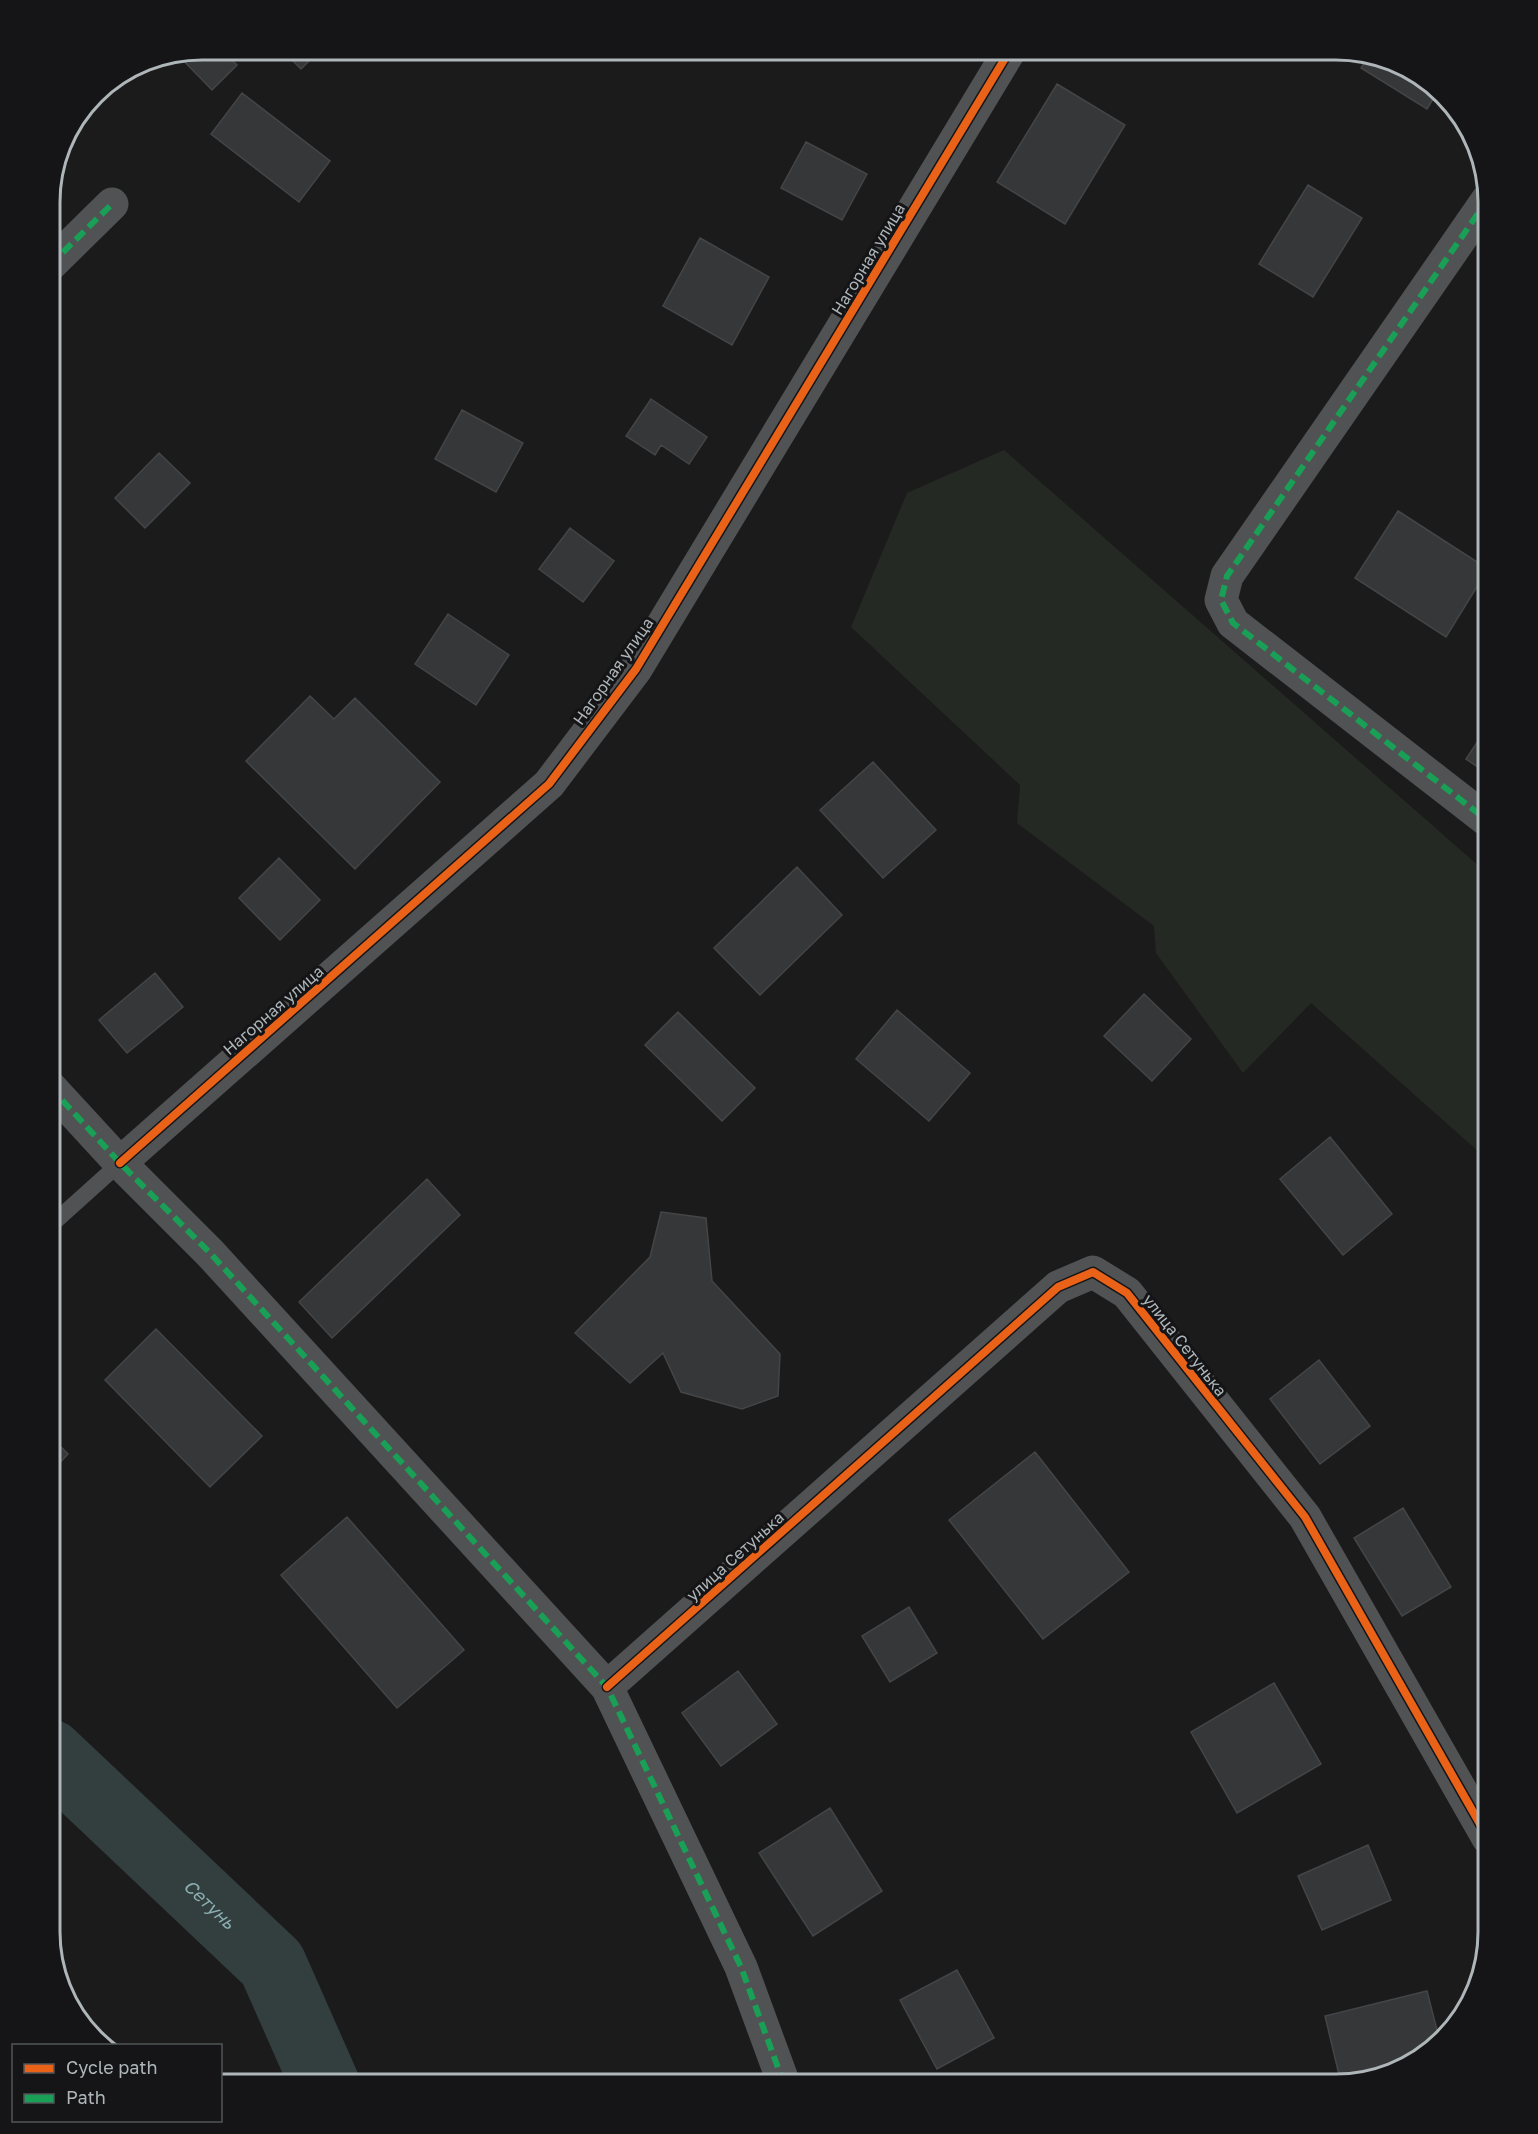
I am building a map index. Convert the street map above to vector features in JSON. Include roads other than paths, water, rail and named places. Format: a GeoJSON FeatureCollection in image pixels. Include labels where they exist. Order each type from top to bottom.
{"type":"FeatureCollection","features":[{"type":"Feature","properties":{"kind":"street","name":"Нагорная улица"},"geometry":{"type":"LineString","coordinates":[[120,1163],[549,784],[636,669],[1004,60]]}},
{"type":"Feature","properties":{"kind":"street"},"geometry":{"type":"LineString","coordinates":[[60,255],[112,204]]}},
{"type":"Feature","properties":{"kind":"street"},"geometry":{"type":"LineString","coordinates":[[1478,212],[1227,576],[1221,600],[1233,623],[1478,813]]}},
{"type":"Feature","properties":{"kind":"street"},"geometry":{"type":"LineString","coordinates":[[60,1098],[120,1163],[210,1253],[608,1687],[741,1967],[780,2074]]}},
{"type":"Feature","properties":{"kind":"street","name":"улица Сетунька"},"geometry":{"type":"LineString","coordinates":[[608,1687],[1058,1287],[1093,1272],[1127,1293],[1305,1517],[1478,1820]]}},
{"type":"Feature","properties":{"kind":"lane"},"geometry":{"type":"LineString","coordinates":[[60,1217],[120,1163]]}},
{"type":"Feature","properties":{"kind":"waterway","name":"Сетунь"},"geometry":{"type":"LineString","coordinates":[[60,1763],[272,1964],[321,2074]]}}]}
